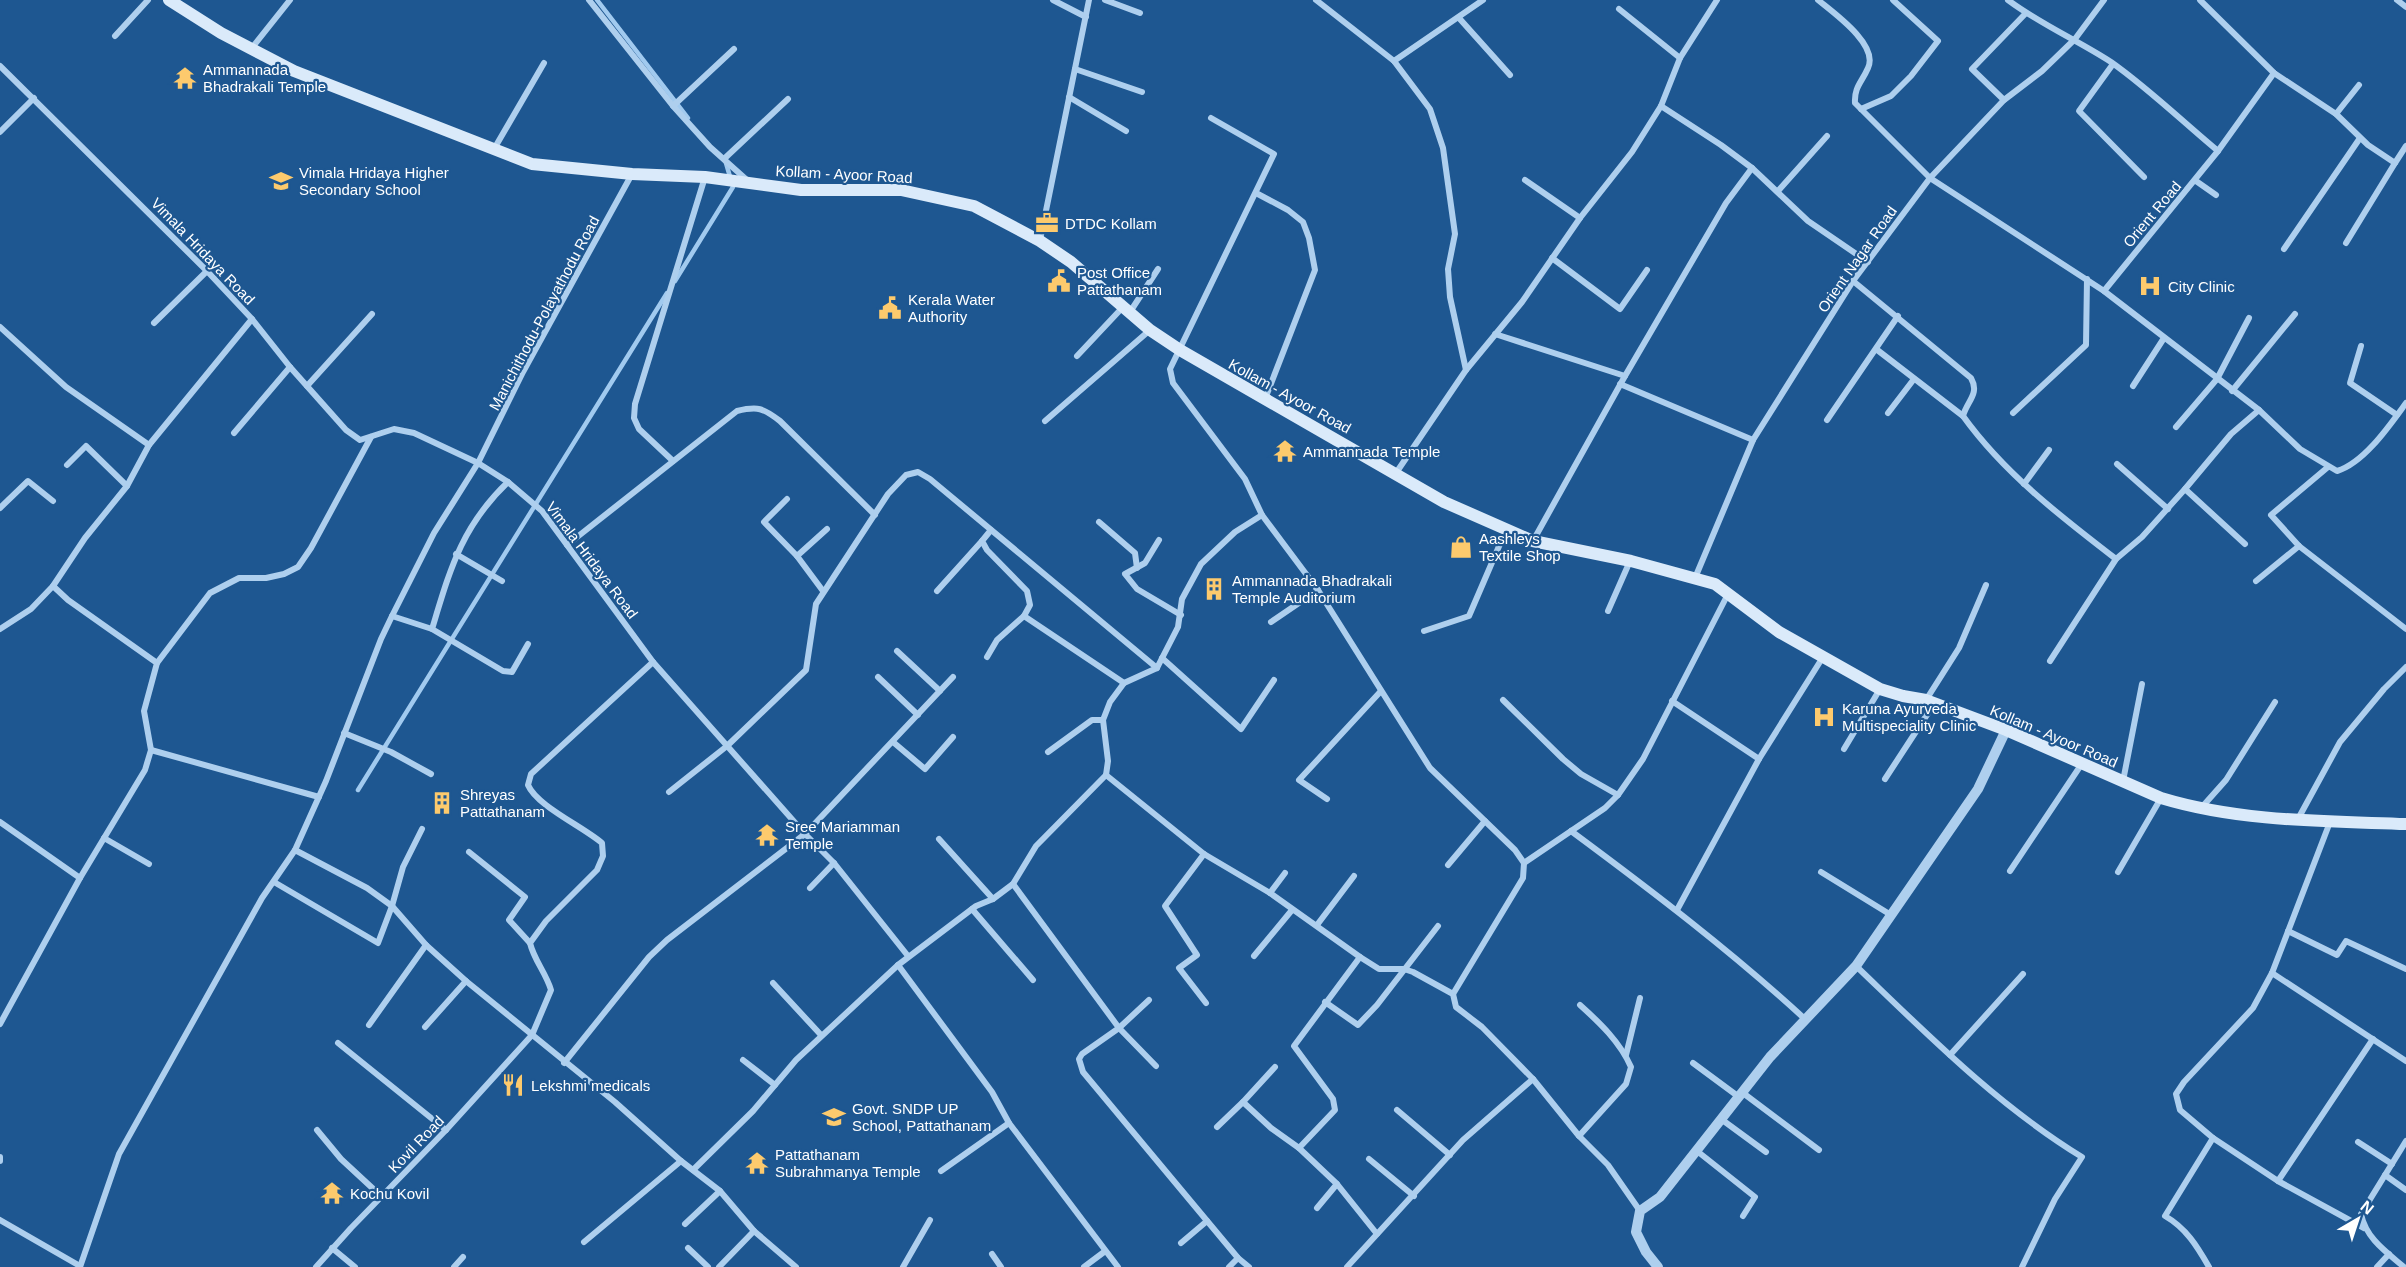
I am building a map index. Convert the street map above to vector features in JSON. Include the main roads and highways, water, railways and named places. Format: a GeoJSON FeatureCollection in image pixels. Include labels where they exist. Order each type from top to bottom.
{"type":"FeatureCollection","features":[{"type":"Feature","properties":{"kind":"main road","name":"Kollam - Ayoor Road"},"geometry":{"type":"LineString","coordinates":[[169,0],[221,33],[294,71],[532,164],[632,174],[705,177],[801,190],[901,190],[974,206],[1040,241],[1071,262],[1150,330],[1180,350],[1443,502],[1506,530],[1533,541],[1631,561],[1715,584],[1779,632],[1880,689],[1930,702],[2006,730],[2081,765],[2161,798],[2202,808],[2255,816],[2406,824]]}},
{"type":"Feature","properties":{"kind":"waterway"},"geometry":{"type":"LineString","coordinates":[[597,0],[688,118]]}},
{"type":"Feature","properties":{"kind":"waterway"},"geometry":{"type":"LineString","coordinates":[[675,281],[733,187],[726,163]]}},
{"type":"Feature","properties":{"kind":"waterway"},"geometry":{"type":"LineString","coordinates":[[358,790],[667,293]]}},
{"type":"Feature","properties":{"kind":"place","name":"Ammannada Bhadrakali Temple"},"geometry":{"type":"Point","coordinates":[185,78]}},
{"type":"Feature","properties":{"kind":"place","name":"Vimala Hridaya Higher Secondary School"},"geometry":{"type":"Point","coordinates":[281,181]}},
{"type":"Feature","properties":{"kind":"place","name":"DTDC Kollam"},"geometry":{"type":"Point","coordinates":[1047,223]}},
{"type":"Feature","properties":{"kind":"place","name":"Post Office Pattathanam"},"geometry":{"type":"Point","coordinates":[1059,281]}},
{"type":"Feature","properties":{"kind":"place","name":"City Clinic"},"geometry":{"type":"Point","coordinates":[2150,286]}},
{"type":"Feature","properties":{"kind":"place","name":"Kerala Water Authority"},"geometry":{"type":"Point","coordinates":[890,308]}},
{"type":"Feature","properties":{"kind":"place","name":"Ammannada Temple"},"geometry":{"type":"Point","coordinates":[1285,451]}},
{"type":"Feature","properties":{"kind":"place","name":"Aashleys Textile Shop"},"geometry":{"type":"Point","coordinates":[1461,547]}},
{"type":"Feature","properties":{"kind":"place","name":"Ammannada Bhadrakali Temple Auditorium"},"geometry":{"type":"Point","coordinates":[1214,589]}},
{"type":"Feature","properties":{"kind":"place","name":"Karuna Ayurveda Multispeciality Clinic"},"geometry":{"type":"Point","coordinates":[1824,717]}},
{"type":"Feature","properties":{"kind":"place","name":"Shreyas Pattathanam"},"geometry":{"type":"Point","coordinates":[442,803]}},
{"type":"Feature","properties":{"kind":"place","name":"Sree Mariamman Temple"},"geometry":{"type":"Point","coordinates":[767,835]}},
{"type":"Feature","properties":{"kind":"place","name":"Lekshmi medicals"},"geometry":{"type":"Point","coordinates":[513,1085]}},
{"type":"Feature","properties":{"kind":"place","name":"Govt. SNDP UP School, Pattathanam"},"geometry":{"type":"Point","coordinates":[834,1117]}},
{"type":"Feature","properties":{"kind":"place","name":"Pattathanam Subrahmanya Temple"},"geometry":{"type":"Point","coordinates":[757,1163]}},
{"type":"Feature","properties":{"kind":"place","name":"Kochu Kovil"},"geometry":{"type":"Point","coordinates":[332,1193]}}]}
